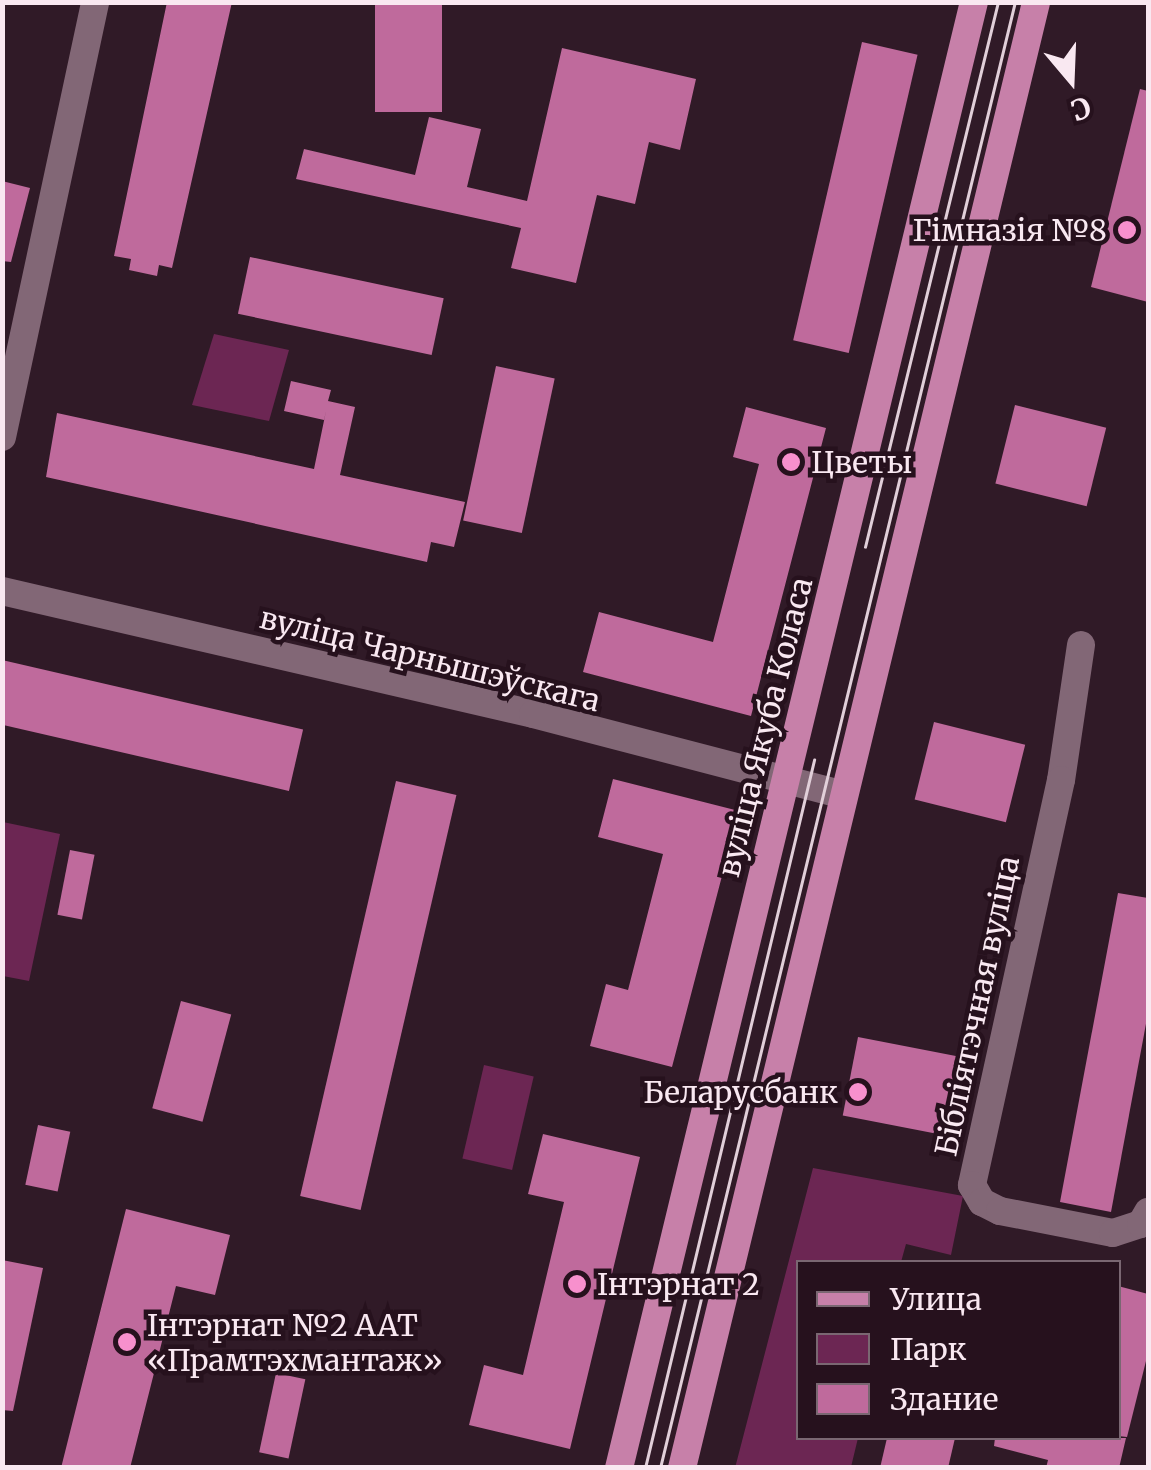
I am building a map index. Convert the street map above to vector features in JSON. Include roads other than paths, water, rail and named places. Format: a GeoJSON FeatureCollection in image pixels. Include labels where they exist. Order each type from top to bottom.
{"type":"FeatureCollection","features":[{"type":"Feature","properties":{"kind":"main road","name":"вуліца Якуба Коласа"},"geometry":{"type":"LineString","coordinates":[[619,1468],[974,2]]}},
{"type":"Feature","properties":{"kind":"main road"},"geometry":{"type":"LineString","coordinates":[[682,1468],[841,794],[1036,2]]}},
{"type":"Feature","properties":{"kind":"street"},"geometry":{"type":"LineString","coordinates":[[2,437],[95,2]]}},
{"type":"Feature","properties":{"kind":"street","name":"вуліца Чарнышэўскага"},"geometry":{"type":"LineString","coordinates":[[2,592],[532,714],[841,794]]}},
{"type":"Feature","properties":{"kind":"street","name":"Бібліятэчная вуліца"},"geometry":{"type":"LineString","coordinates":[[1080,645],[1060,780],[972,1185],[982,1202],[1000,1211],[1113,1233],[1140,1224],[1148,1212]]}},
{"type":"Feature","properties":{"kind":"tram line"},"geometry":{"type":"LineString","coordinates":[[865,547],[998,2]]}},
{"type":"Feature","properties":{"kind":"tram line"},"geometry":{"type":"LineString","coordinates":[[660,1468],[1015,2]]}},
{"type":"Feature","properties":{"kind":"tram line"},"geometry":{"type":"LineString","coordinates":[[645,1468],[814,760]]}},
{"type":"Feature","properties":{"kind":"place","name":"Гімназія №8"},"geometry":{"type":"Point","coordinates":[1127,230]}},
{"type":"Feature","properties":{"kind":"place","name":"Цветы"},"geometry":{"type":"Point","coordinates":[791,462]}},
{"type":"Feature","properties":{"kind":"place","name":"Беларусбанк"},"geometry":{"type":"Point","coordinates":[858,1092]}},
{"type":"Feature","properties":{"kind":"place","name":"Інтэрнат 2"},"geometry":{"type":"Point","coordinates":[577,1284]}},
{"type":"Feature","properties":{"kind":"place","name":"Інтэрнат №2 ААТ «Прамтэхмантаж»"},"geometry":{"type":"Point","coordinates":[127,1342]}}]}
